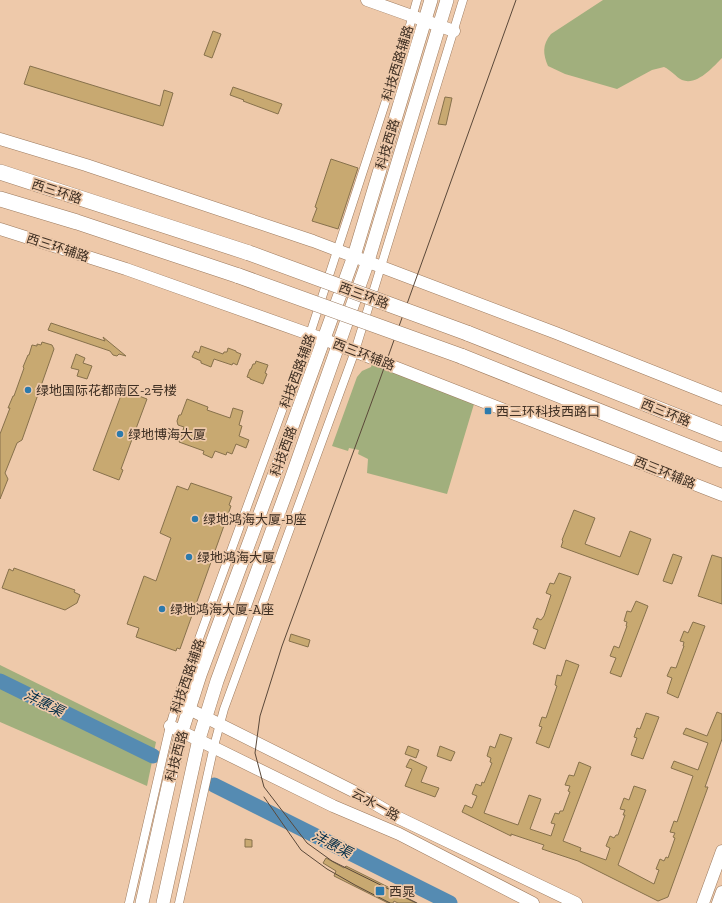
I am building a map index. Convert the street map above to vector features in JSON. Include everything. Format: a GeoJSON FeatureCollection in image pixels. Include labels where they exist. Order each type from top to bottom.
{"type":"FeatureCollection","features":[{"type":"Feature","properties":{"kind":"highway","name":"西三环路"},"geometry":{"type":"LineString","coordinates":[[0,172],[249,253],[467,333],[722,434]]}},
{"type":"Feature","properties":{"kind":"highway","name":"西三环路"},"geometry":{"type":"LineString","coordinates":[[0,199],[77,222],[239,276],[461,356],[722,460]]}},
{"type":"Feature","properties":{"kind":"main road"},"geometry":{"type":"LineString","coordinates":[[367,0],[454,31]]}},
{"type":"Feature","properties":{"kind":"main road","name":"科技西路"},"geometry":{"type":"LineString","coordinates":[[142,903],[170,778],[176,729],[189,709],[200,675],[354,256],[431,0]]}},
{"type":"Feature","properties":{"kind":"main road","name":"科技西路"},"geometry":{"type":"LineString","coordinates":[[163,903],[199,739],[217,681],[368,261],[447,0]]}},
{"type":"Feature","properties":{"kind":"main road"},"geometry":{"type":"LineString","coordinates":[[0,139],[86,165],[382,266],[722,399]]}},
{"type":"Feature","properties":{"kind":"main road","name":"西三环辅路"},"geometry":{"type":"LineString","coordinates":[[0,229],[126,269],[355,350],[722,495]]}},
{"type":"Feature","properties":{"kind":"main road","name":"云水一路"},"geometry":{"type":"LineString","coordinates":[[177,703],[353,791],[399,818],[576,903]]}},
{"type":"Feature","properties":{"kind":"main road","name":"云水一路"},"geometry":{"type":"LineString","coordinates":[[176,729],[214,746],[333,806],[399,834],[534,903]]}},
{"type":"Feature","properties":{"kind":"main road"},"geometry":{"type":"LineString","coordinates":[[703,903],[722,851]]}},
{"type":"Feature","properties":{"kind":"main road"},"geometry":{"type":"LineString","coordinates":[[718,903],[722,892]]}},
{"type":"Feature","properties":{"kind":"street","name":"科技西路辅路"},"geometry":{"type":"LineString","coordinates":[[128,903],[176,729],[177,703],[310,334],[407,36],[417,0]]}},
{"type":"Feature","properties":{"kind":"street"},"geometry":{"type":"LineString","coordinates":[[179,903],[220,724],[355,350],[464,0]]}},
{"type":"Feature","properties":{"kind":"green space"},"geometry":{"type":"Polygon","coordinates":[[[603,0],[722,0],[722,58],[704,75],[693,80],[682,80],[664,67],[652,70],[617,89],[565,74],[548,66],[544,50],[546,42],[551,34],[603,0]]]}},
{"type":"Feature","properties":{"kind":"green space"},"geometry":{"type":"Polygon","coordinates":[[[372,363],[474,404],[447,494],[367,473],[368,459],[358,454],[359,450],[349,448],[348,451],[332,446],[357,377],[362,371],[371,367],[372,363]]]}},
{"type":"Feature","properties":{"kind":"green space"},"geometry":{"type":"Polygon","coordinates":[[[0,665],[156,742],[147,786],[0,722],[0,665]]]}},
{"type":"Feature","properties":{"kind":"building"},"geometry":{"type":"Polygon","coordinates":[[[213,31],[221,34],[212,58],[204,55],[213,31]]]}},
{"type":"Feature","properties":{"kind":"building"},"geometry":{"type":"Polygon","coordinates":[[[30,66],[160,106],[164,90],[173,93],[163,126],[24,84],[30,66]]]}},
{"type":"Feature","properties":{"kind":"building"},"geometry":{"type":"Polygon","coordinates":[[[233,87],[282,104],[278,114],[230,95],[233,87]]]}},
{"type":"Feature","properties":{"kind":"building"},"geometry":{"type":"Polygon","coordinates":[[[445,97],[452,98],[446,125],[438,124],[445,97]]]}},
{"type":"Feature","properties":{"kind":"building"},"geometry":{"type":"Polygon","coordinates":[[[331,159],[358,168],[338,229],[312,221],[317,208],[315,207],[331,159]]]}},
{"type":"Feature","properties":{"kind":"building"},"geometry":{"type":"Polygon","coordinates":[[[51,323],[105,341],[103,337],[126,356],[119,354],[117,356],[113,355],[110,351],[48,330],[51,323]]]}},
{"type":"Feature","properties":{"kind":"building","name":"绿地国际花都南区-2号楼"},"geometry":{"type":"Polygon","coordinates":[[[42,342],[52,345],[54,349],[22,440],[17,443],[5,473],[8,479],[0,499],[0,434],[10,408],[8,408],[14,396],[32,345],[41,345],[42,342]]]}},
{"type":"Feature","properties":{"kind":"building"},"geometry":{"type":"Polygon","coordinates":[[[201,346],[223,354],[224,352],[227,352],[228,348],[241,354],[237,365],[233,363],[232,365],[214,359],[211,367],[192,357],[195,351],[199,353],[201,346]]]}},
{"type":"Feature","properties":{"kind":"building"},"geometry":{"type":"Polygon","coordinates":[[[76,354],[85,358],[83,363],[92,366],[87,379],[77,376],[79,370],[71,368],[76,354]]]}},
{"type":"Feature","properties":{"kind":"building"},"geometry":{"type":"Polygon","coordinates":[[[256,361],[268,365],[265,373],[267,374],[263,384],[247,377],[250,369],[256,361]]]}},
{"type":"Feature","properties":{"kind":"building","name":"绿地博海大厦"},"geometry":{"type":"Polygon","coordinates":[[[123,390],[147,399],[121,469],[123,470],[119,480],[93,470],[123,390]]]}},
{"type":"Feature","properties":{"kind":"building"},"geometry":{"type":"Polygon","coordinates":[[[187,399],[208,407],[207,410],[230,418],[233,408],[243,411],[239,425],[242,426],[239,436],[249,440],[246,448],[236,444],[232,454],[227,452],[226,455],[215,451],[212,458],[203,454],[204,451],[179,442],[184,427],[178,425],[177,421],[187,399]]]}},
{"type":"Feature","properties":{"kind":"building","name":"绿地鸿海大厦"},"geometry":{"type":"Polygon","coordinates":[[[191,483],[232,497],[229,505],[231,506],[180,649],[177,648],[176,651],[136,637],[139,628],[127,624],[144,576],[156,581],[171,538],[160,533],[177,486],[188,490],[191,483]]]}},
{"type":"Feature","properties":{"kind":"building"},"geometry":{"type":"Polygon","coordinates":[[[574,510],[595,518],[585,544],[620,557],[630,531],[651,539],[638,575],[561,547],[562,540],[574,510]]]}},
{"type":"Feature","properties":{"kind":"building"},"geometry":{"type":"Polygon","coordinates":[[[673,554],[682,557],[672,584],[663,581],[673,554]]]}},
{"type":"Feature","properties":{"kind":"building"},"geometry":{"type":"Polygon","coordinates":[[[712,555],[722,558],[722,604],[698,596],[712,555]]]}},
{"type":"Feature","properties":{"kind":"building"},"geometry":{"type":"Polygon","coordinates":[[[14,568],[75,590],[74,592],[80,595],[77,603],[65,610],[2,588],[9,569],[13,571],[14,568]]]}},
{"type":"Feature","properties":{"kind":"building"},"geometry":{"type":"Polygon","coordinates":[[[559,573],[571,577],[545,649],[533,644],[538,630],[533,628],[537,618],[541,620],[544,616],[551,595],[546,593],[550,583],[554,584],[559,573]]]}},
{"type":"Feature","properties":{"kind":"building"},"geometry":{"type":"Polygon","coordinates":[[[636,601],[648,606],[621,677],[610,673],[616,658],[610,656],[614,646],[619,648],[627,626],[627,622],[624,621],[627,611],[631,612],[636,601]]]}},
{"type":"Feature","properties":{"kind":"building"},"geometry":{"type":"Polygon","coordinates":[[[693,622],[705,626],[678,698],[667,693],[672,678],[667,676],[671,667],[676,668],[684,646],[684,642],[680,641],[684,631],[688,633],[693,622]]]}},
{"type":"Feature","properties":{"kind":"building"},"geometry":{"type":"Polygon","coordinates":[[[291,634],[310,640],[308,647],[289,641],[291,634]]]}},
{"type":"Feature","properties":{"kind":"building"},"geometry":{"type":"Polygon","coordinates":[[[566,660],[579,665],[549,748],[536,743],[542,727],[539,726],[542,717],[546,718],[557,686],[555,685],[557,675],[561,676],[566,660]]]}},
{"type":"Feature","properties":{"kind":"building"},"geometry":{"type":"Polygon","coordinates":[[[717,712],[722,714],[722,739],[705,787],[708,787],[668,897],[658,901],[578,861],[542,849],[544,845],[511,834],[511,836],[462,812],[465,805],[472,808],[477,796],[472,794],[476,784],[481,786],[482,782],[484,783],[492,763],[490,762],[491,758],[487,756],[490,746],[495,748],[500,734],[512,738],[484,813],[518,825],[529,795],[541,799],[530,829],[551,836],[555,824],[551,823],[555,813],[559,814],[560,811],[563,811],[570,792],[568,791],[570,786],[565,785],[569,775],[574,776],[579,762],[591,767],[563,841],[581,848],[580,851],[606,860],[610,848],[606,846],[610,836],[614,838],[618,835],[625,815],[623,815],[625,810],[620,809],[624,798],[629,800],[634,786],[646,790],[618,865],[654,884],[659,870],[656,869],[660,859],[664,861],[666,857],[668,858],[675,838],[673,837],[675,833],[670,832],[674,821],[677,822],[693,776],[671,768],[674,761],[698,770],[708,743],[683,734],[686,728],[707,736],[717,712]]]}},
{"type":"Feature","properties":{"kind":"building"},"geometry":{"type":"Polygon","coordinates":[[[646,713],[659,717],[643,759],[631,755],[637,738],[634,737],[637,728],[640,729],[646,713]]]}},
{"type":"Feature","properties":{"kind":"building"},"geometry":{"type":"Polygon","coordinates":[[[408,746],[419,750],[416,758],[405,754],[408,746]]]}},
{"type":"Feature","properties":{"kind":"building"},"geometry":{"type":"Polygon","coordinates":[[[440,746],[455,752],[451,761],[437,756],[440,746]]]}},
{"type":"Feature","properties":{"kind":"building"},"geometry":{"type":"Polygon","coordinates":[[[410,759],[427,767],[421,782],[439,788],[435,797],[405,786],[412,769],[406,767],[410,759]]]}},
{"type":"Feature","properties":{"kind":"building"},"geometry":{"type":"Polygon","coordinates":[[[245,839],[252,840],[252,847],[245,847],[245,839]]]}},
{"type":"Feature","properties":{"kind":"building"},"geometry":{"type":"Polygon","coordinates":[[[326,858],[344,868],[346,866],[398,892],[397,894],[416,903],[398,903],[394,901],[393,903],[388,903],[334,876],[336,871],[323,863],[326,858]]]}},
{"type":"Feature","properties":{"kind":"waterway","name":"沣惠渠"},"geometry":{"type":"LineString","coordinates":[[0,681],[153,756]]}},
{"type":"Feature","properties":{"kind":"waterway","name":"沣惠渠"},"geometry":{"type":"LineString","coordinates":[[214,785],[450,903]]}},
{"type":"Feature","properties":{"kind":"tram line"},"geometry":{"type":"LineString","coordinates":[[417,903],[332,861],[307,843],[264,787],[255,753],[260,716],[282,646],[379,382],[516,0]]}},
{"type":"Feature","properties":{"kind":"tram line"},"geometry":{"type":"LineString","coordinates":[[264,797],[301,850],[327,869],[390,903]]}},
{"type":"Feature","properties":{"kind":"place","name":"绿地国际花都南区-2号楼"},"geometry":{"type":"Point","coordinates":[28,390]}},
{"type":"Feature","properties":{"kind":"place","name":"西三环科技西路口"},"geometry":{"type":"Point","coordinates":[488,411]}},
{"type":"Feature","properties":{"kind":"place","name":"绿地博海大厦"},"geometry":{"type":"Point","coordinates":[120,434]}},
{"type":"Feature","properties":{"kind":"place","name":"绿地鸿海大厦-B座"},"geometry":{"type":"Point","coordinates":[195,519]}},
{"type":"Feature","properties":{"kind":"place","name":"绿地鸿海大厦"},"geometry":{"type":"Point","coordinates":[189,557]}},
{"type":"Feature","properties":{"kind":"place","name":"绿地鸿海大厦-A座"},"geometry":{"type":"Point","coordinates":[162,609]}},
{"type":"Feature","properties":{"kind":"place","name":"西晁"},"geometry":{"type":"Point","coordinates":[380,891]}}]}
